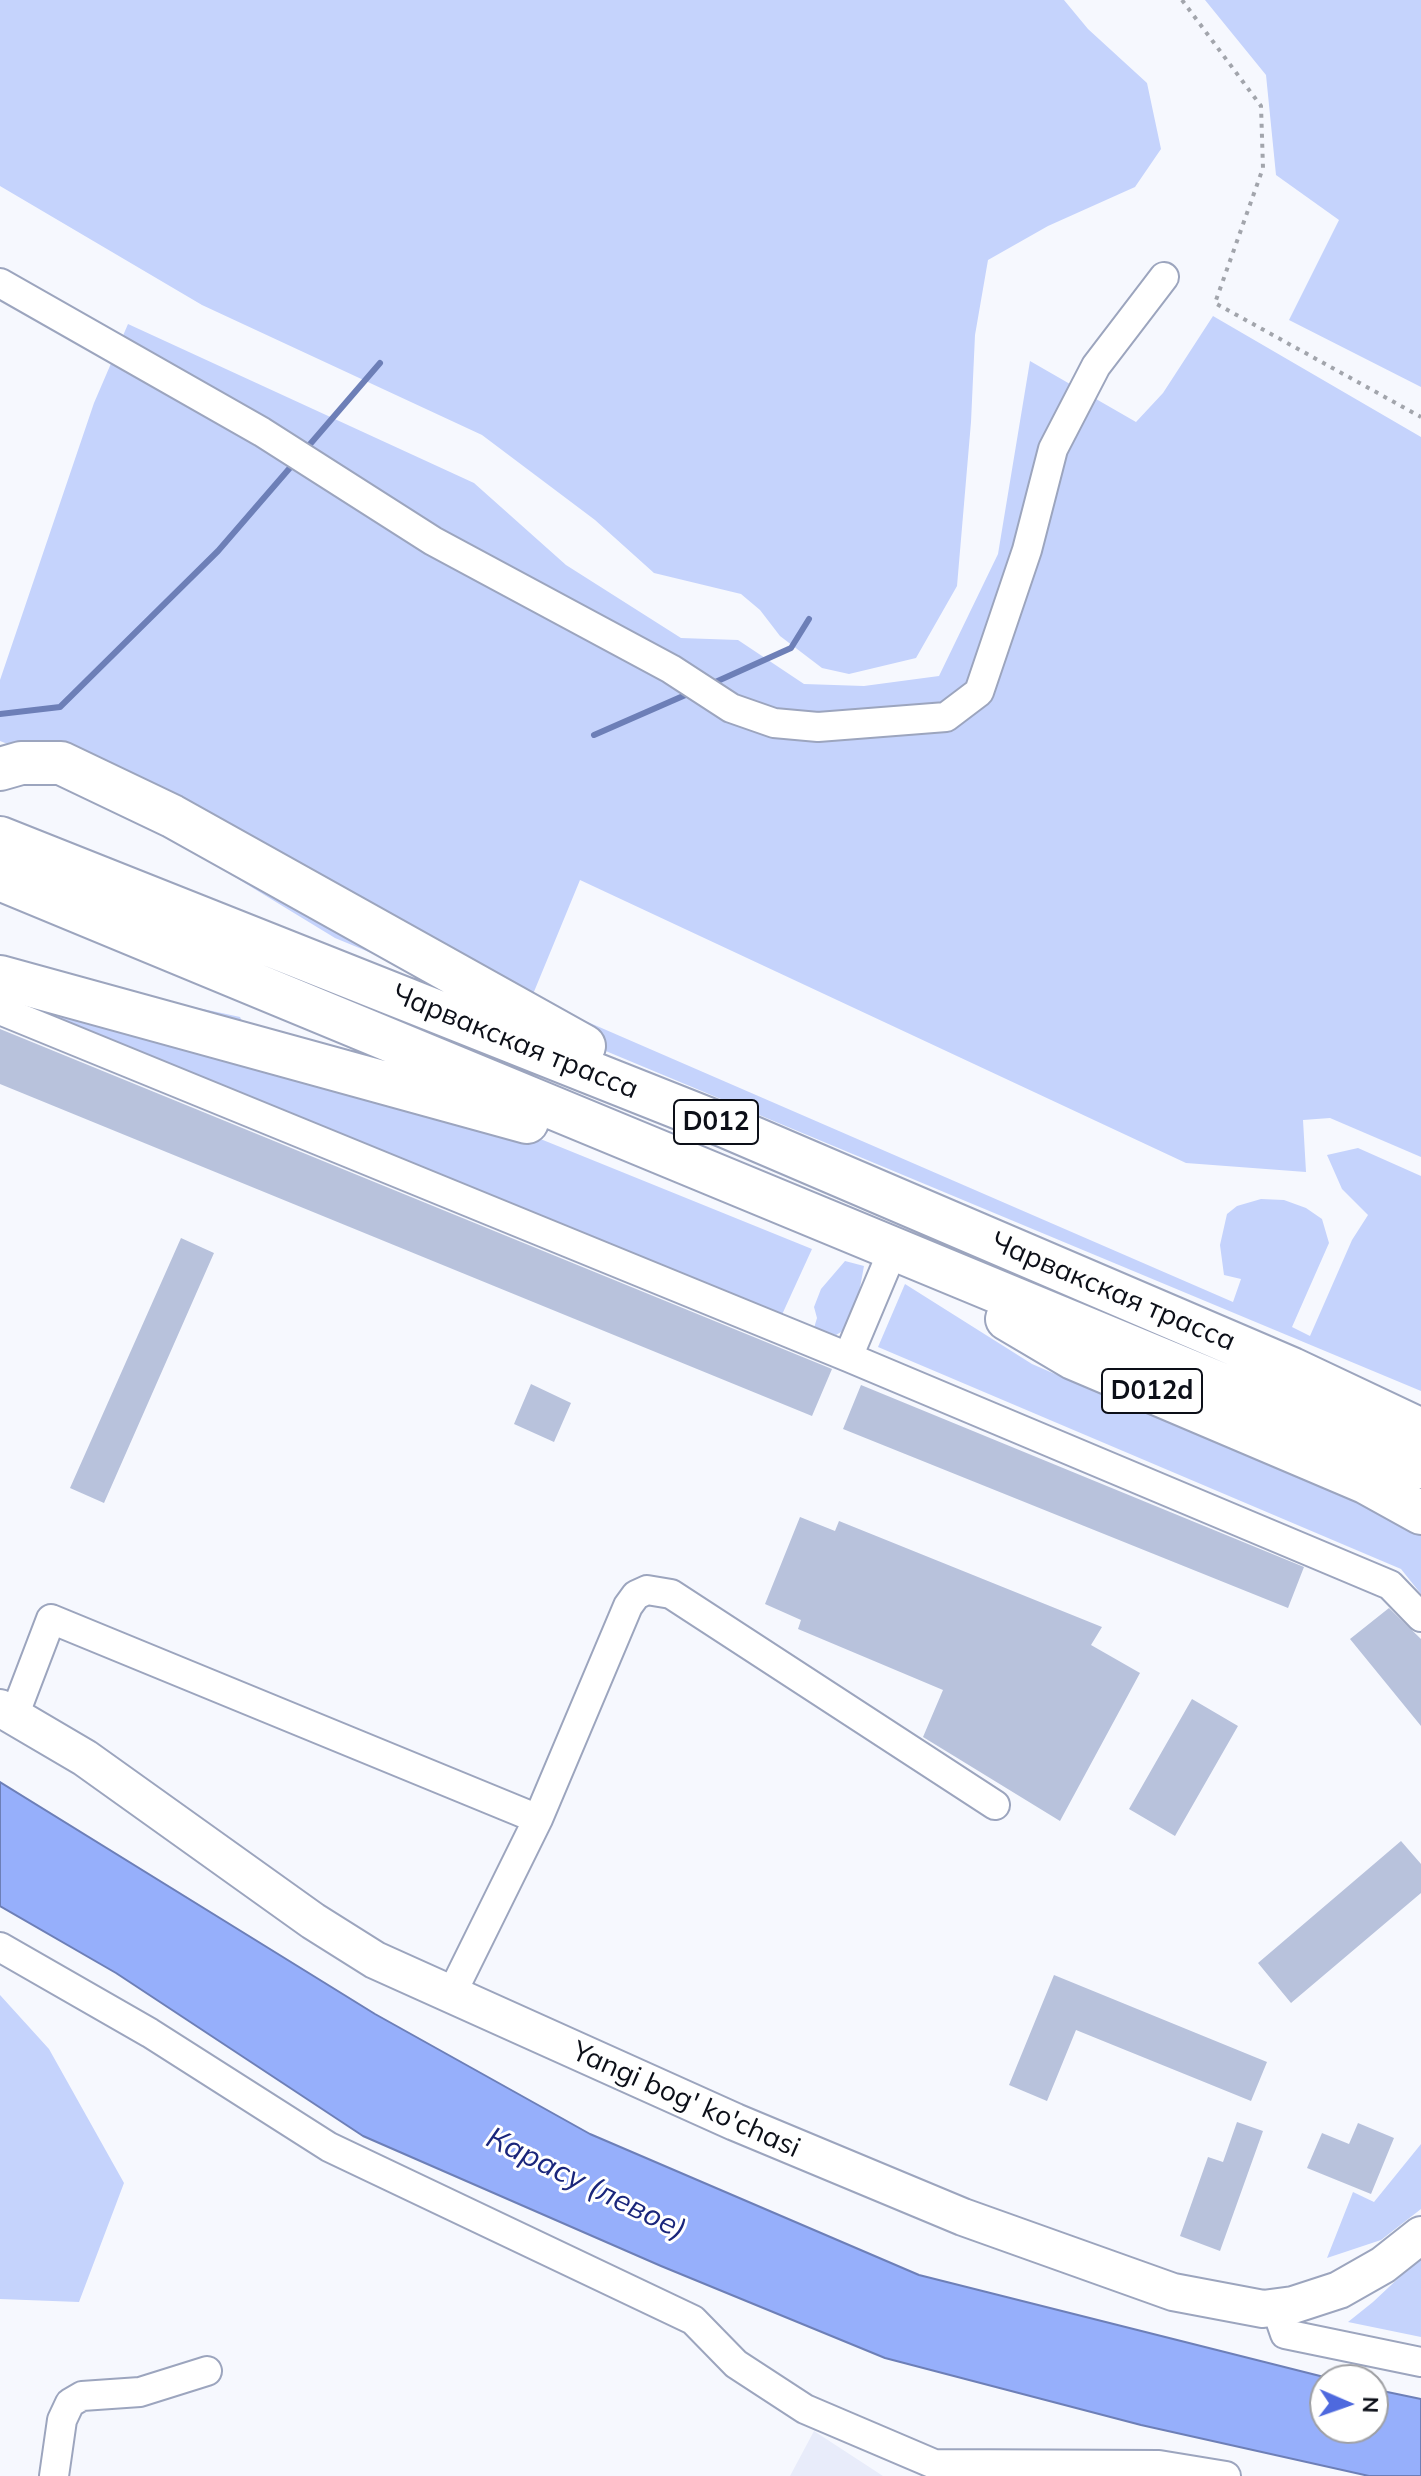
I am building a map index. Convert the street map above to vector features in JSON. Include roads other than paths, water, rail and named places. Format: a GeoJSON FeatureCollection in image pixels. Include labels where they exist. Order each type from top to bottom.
{"type":"FeatureCollection","features":[{"type":"Feature","properties":{"kind":"highway"},"geometry":{"type":"LineString","coordinates":[[0,769],[21,763],[61,763],[172,816],[725,1126]]}},
{"type":"Feature","properties":{"kind":"highway","name":"Чарвакская трасса"},"geometry":{"type":"LineString","coordinates":[[0,838],[725,1126],[1292,1369],[1421,1430]]}},
{"type":"Feature","properties":{"kind":"highway","name":"Чарвакская трасса"},"geometry":{"type":"LineString","coordinates":[[0,879],[893,1250],[1280,1406],[1421,1467]]}},
{"type":"Feature","properties":{"kind":"highway"},"geometry":{"type":"LineString","coordinates":[[0,977],[706,1171]]}},
{"type":"Feature","properties":{"kind":"highway","name":"D012d"},"geometry":{"type":"LineString","coordinates":[[893,1250],[1073,1358],[1365,1482],[1421,1513]]}},
{"type":"Feature","properties":{"kind":"main road"},"geometry":{"type":"LineString","coordinates":[[1292,1369],[1421,1424]]}},
{"type":"Feature","properties":{"kind":"main road","name":"Yangi bog' ko'chasi"},"geometry":{"type":"LineString","coordinates":[[7,1712],[85,1758],[341,1941],[451,1995],[749,2128],[937,2207],[1173,2292],[1235,2306],[1276,2308],[1339,2290],[1383,2265],[1421,2235]]}},
{"type":"Feature","properties":{"kind":"street"},"geometry":{"type":"LineString","coordinates":[[0,283],[300,456],[433,541],[671,669],[731,708],[774,723],[818,727],[946,717],[979,692],[1027,550],[1053,449],[1096,366],[1164,277]]}},
{"type":"Feature","properties":{"kind":"street"},"geometry":{"type":"LineString","coordinates":[[0,1010],[848,1357],[1390,1585],[1421,1617]]}},
{"type":"Feature","properties":{"kind":"street"},"geometry":{"type":"LineString","coordinates":[[848,1357],[893,1250]]}},
{"type":"Feature","properties":{"kind":"street"},"geometry":{"type":"LineString","coordinates":[[451,1995],[538,1819],[628,1606],[636,1595],[647,1590],[671,1594],[995,1805]]}},
{"type":"Feature","properties":{"kind":"street"},"geometry":{"type":"LineString","coordinates":[[7,1712],[51,1619],[538,1819]]}},
{"type":"Feature","properties":{"kind":"street"},"geometry":{"type":"LineString","coordinates":[[0,1947],[150,2033],[329,2147],[693,2320],[736,2364],[805,2409],[934,2464],[1159,2465],[1226,2476]]}},
{"type":"Feature","properties":{"kind":"street"},"geometry":{"type":"LineString","coordinates":[[1276,2308],[1285,2334],[1421,2362]]}},
{"type":"Feature","properties":{"kind":"street"},"geometry":{"type":"LineString","coordinates":[[54,2476],[62,2420],[70,2403],[82,2396],[140,2392],[207,2371]]}},
{"type":"Feature","properties":{"kind":"water","name":"Карасу (левое)"},"geometry":{"type":"Polygon","coordinates":[[[0,1782],[375,2014],[590,2134],[919,2275],[1309,2373],[1309,2444],[1389,2444],[1389,2392],[1421,2399],[1421,2476],[1369,2476],[1141,2425],[885,2358],[661,2266],[363,2136],[116,1973],[0,1906],[0,1782]]]}},
{"type":"Feature","properties":{"kind":"waterway"},"geometry":{"type":"LineString","coordinates":[[305,450],[380,363]]}},
{"type":"Feature","properties":{"kind":"waterway"},"geometry":{"type":"LineString","coordinates":[[0,714],[60,707],[218,551],[295,462]]}},
{"type":"Feature","properties":{"kind":"waterway"},"geometry":{"type":"LineString","coordinates":[[711,684],[791,648],[809,619]]}},
{"type":"Feature","properties":{"kind":"waterway"},"geometry":{"type":"LineString","coordinates":[[594,735],[690,693]]}}]}
